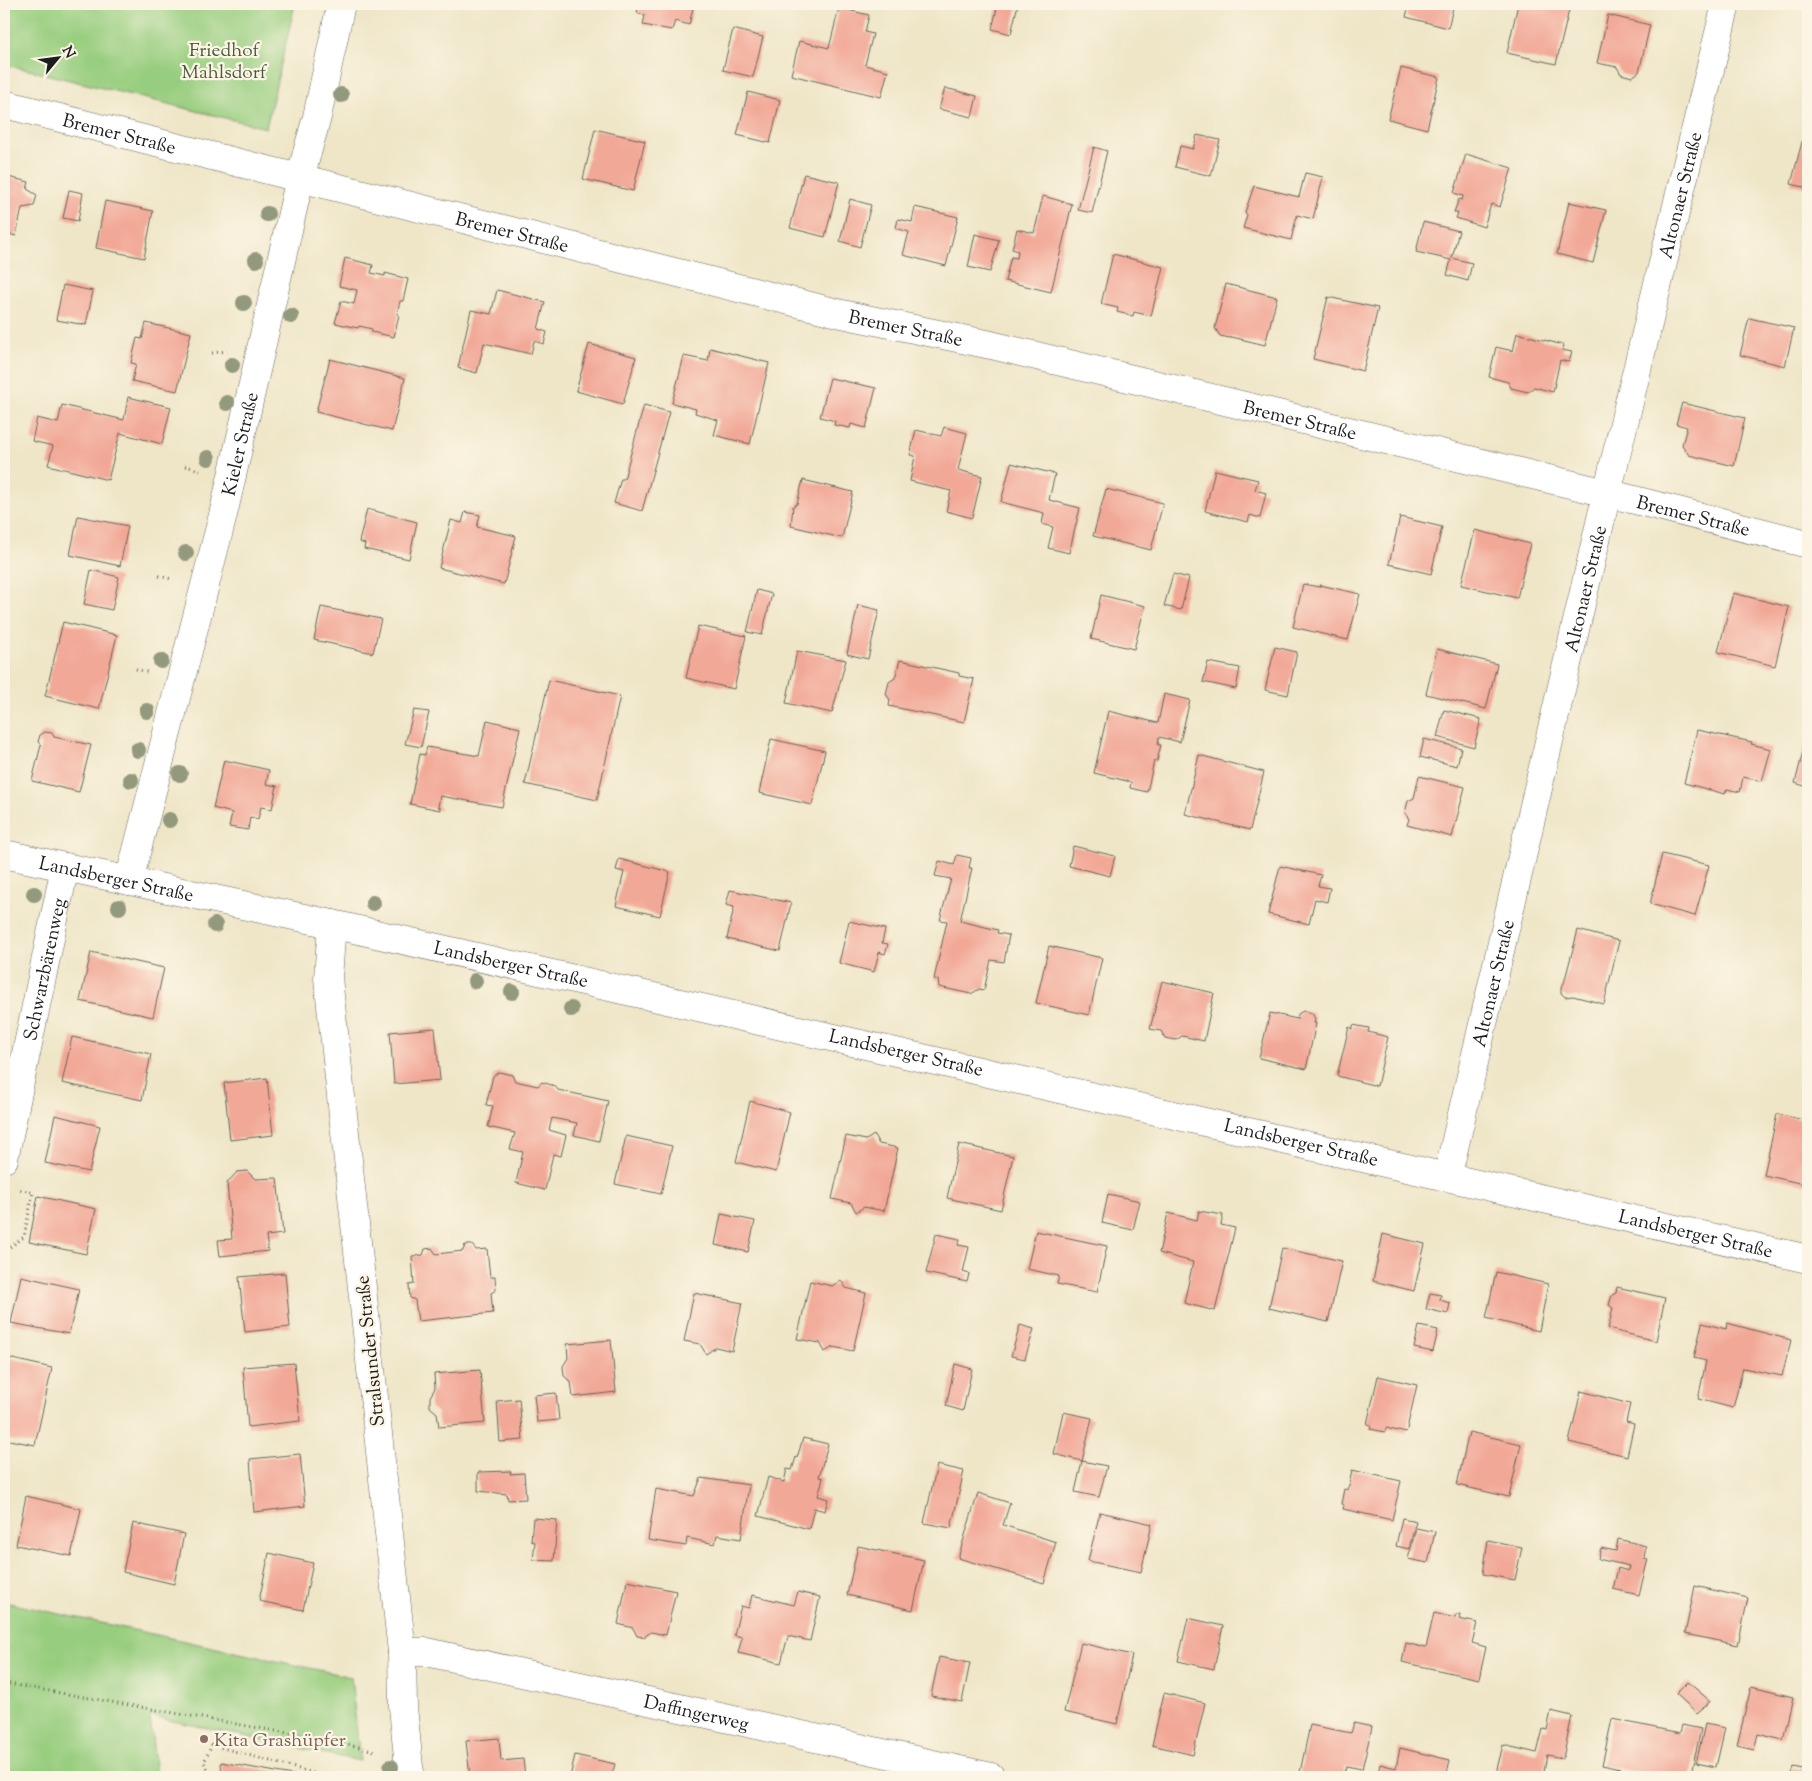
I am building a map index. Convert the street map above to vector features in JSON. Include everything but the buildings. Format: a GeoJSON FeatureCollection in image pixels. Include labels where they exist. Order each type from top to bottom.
{"type":"FeatureCollection","features":[{"type":"Feature","properties":{"kind":"street","name":"Kieler Straße"},"geometry":{"type":"LineString","coordinates":[[129,881],[223,515],[300,178],[317,117],[341,4]]}},
{"type":"Feature","properties":{"kind":"street","name":"Altonaer Straße"},"geometry":{"type":"LineString","coordinates":[[1448,1174],[1607,493],[1726,4]]}},
{"type":"Feature","properties":{"kind":"street","name":"Bremer Straße"},"geometry":{"type":"LineString","coordinates":[[4,104],[833,312],[991,344],[1607,493],[1808,544]]}},
{"type":"Feature","properties":{"kind":"street","name":"Landsberger Straße"},"geometry":{"type":"LineString","coordinates":[[4,854],[843,1036],[1448,1174],[1808,1259]]}},
{"type":"Feature","properties":{"kind":"street","name":"Schwarzbärenweg"},"geometry":{"type":"LineString","coordinates":[[4,1159],[65,867]]}},
{"type":"Feature","properties":{"kind":"street","name":"Stralsunder Straße"},"geometry":{"type":"LineString","coordinates":[[332,924],[328,978],[402,1652],[403,1707],[409,1768]]}},
{"type":"Feature","properties":{"kind":"street","name":"Daffingerweg"},"geometry":{"type":"LineString","coordinates":[[402,1652],[427,1652],[991,1777]]}},
{"type":"Feature","properties":{"kind":"path"},"geometry":{"type":"LineString","coordinates":[[6,1250],[24,1237],[33,1192],[11,1187]]}},
{"type":"Feature","properties":{"kind":"path"},"geometry":{"type":"LineString","coordinates":[[4,1683],[344,1743],[409,1768]]}},
{"type":"Feature","properties":{"kind":"path"},"geometry":{"type":"LineString","coordinates":[[212,1777],[204,1762],[212,1745],[317,1774],[319,1777]]}},
{"type":"Feature","properties":{"kind":"green space","name":"Friedhof Mahlsdorf"},"geometry":{"type":"Polygon","coordinates":[[[4,4],[295,4],[266,128],[4,64],[4,4]]]}},
{"type":"Feature","properties":{"kind":"green space"},"geometry":{"type":"Polygon","coordinates":[[[4,1602],[351,1677],[360,1761],[150,1716],[156,1777],[4,1777],[4,1602]]]}},
{"type":"Feature","properties":{"kind":"place","name":"Kita Grashüpfer"},"geometry":{"type":"Point","coordinates":[204,1739]}}]}
